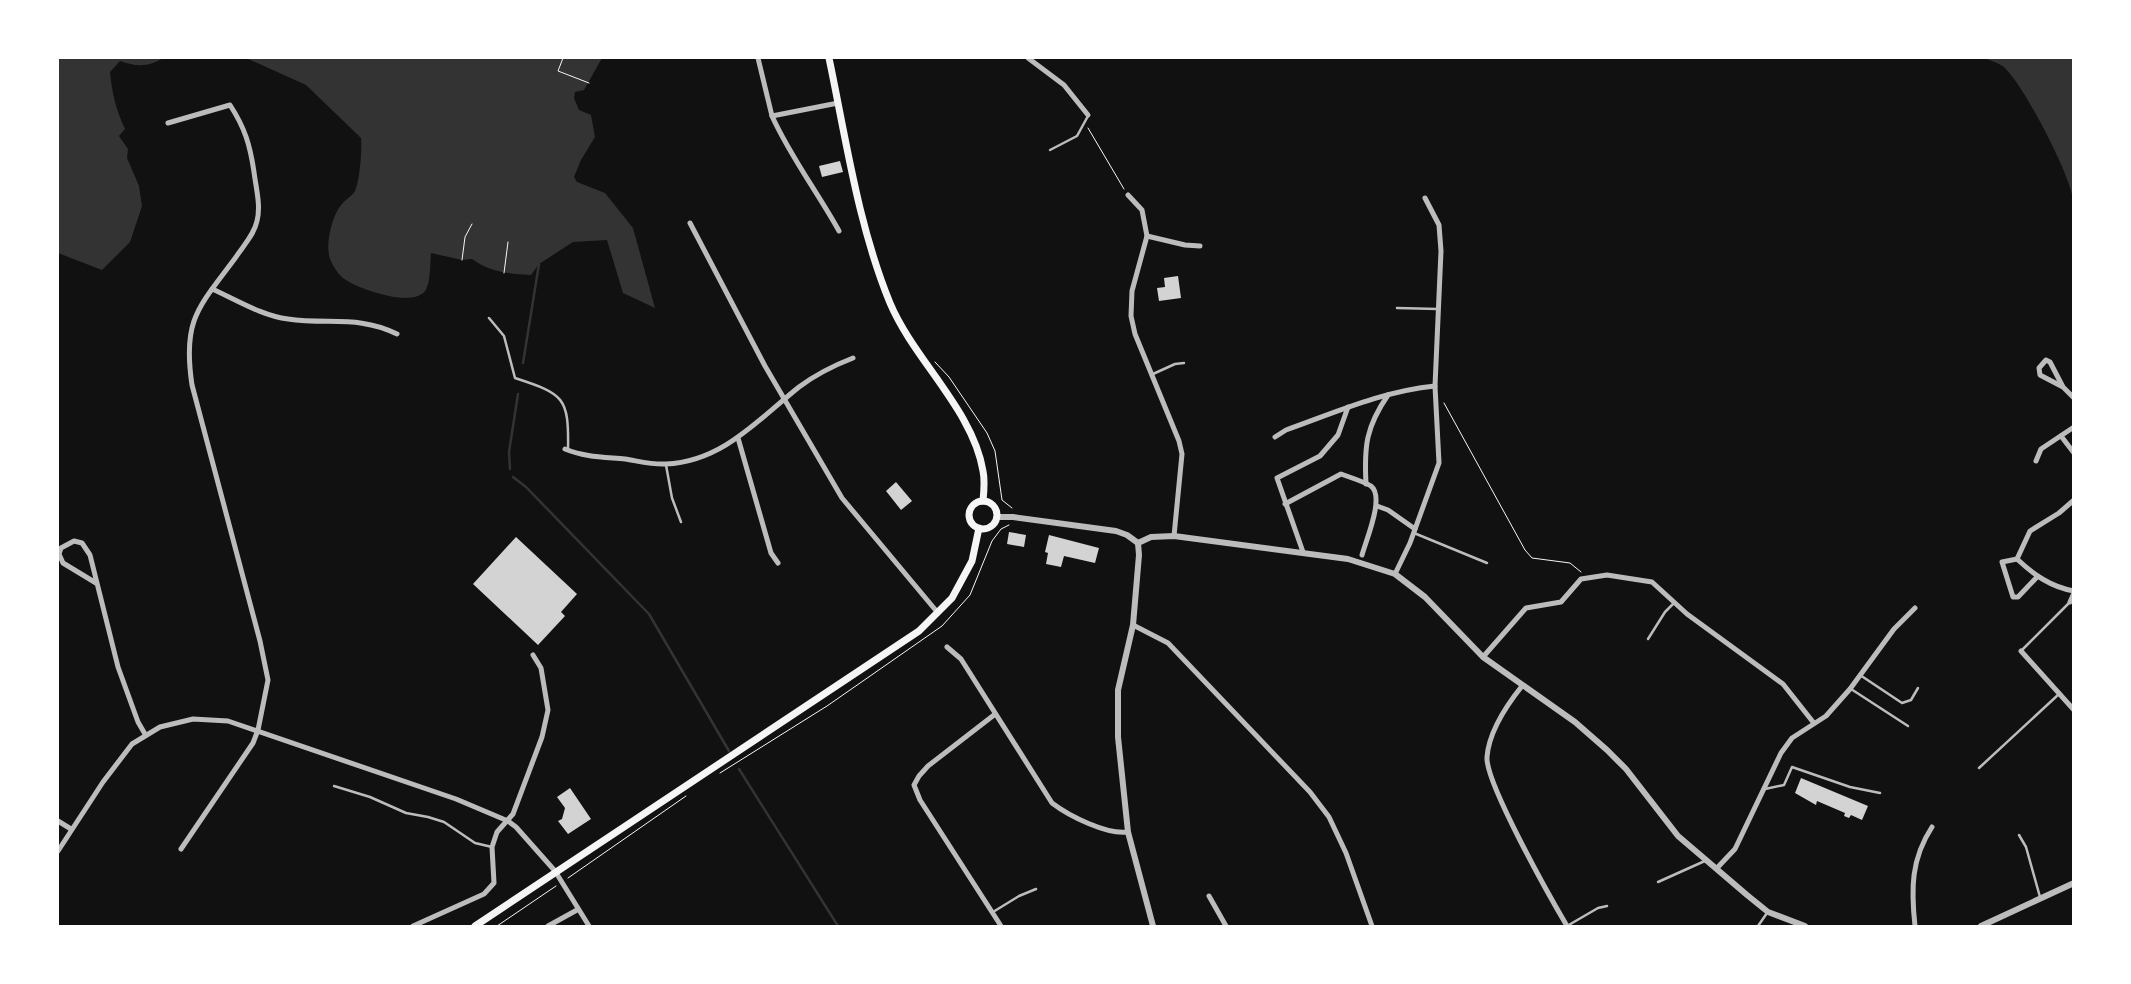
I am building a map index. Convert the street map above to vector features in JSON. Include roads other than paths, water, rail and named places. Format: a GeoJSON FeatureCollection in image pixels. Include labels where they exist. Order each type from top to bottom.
{"type":"FeatureCollection","features":[{"type":"Feature","properties":{"kind":"main road"},"geometry":{"type":"LineString","coordinates":[[828,58],[870,247],[886,291],[912,343],[967,424],[984,472],[983,501]]}},
{"type":"Feature","properties":{"kind":"main road"},"geometry":{"type":"LineString","coordinates":[[979,528],[990,526],[997,517],[995,508],[983,501]]}},
{"type":"Feature","properties":{"kind":"main road"},"geometry":{"type":"LineString","coordinates":[[979,528],[970,519],[970,512],[973,505],[983,501]]}},
{"type":"Feature","properties":{"kind":"main road"},"geometry":{"type":"LineString","coordinates":[[475,926],[555,871],[866,668],[919,631],[952,598],[972,561],[979,528]]}},
{"type":"Feature","properties":{"kind":"street"},"geometry":{"type":"LineString","coordinates":[[758,58],[772,116],[783,140],[813,185],[839,231]]}},
{"type":"Feature","properties":{"kind":"street"},"geometry":{"type":"LineString","coordinates":[[1028,58],[1064,84],[1088,115]]}},
{"type":"Feature","properties":{"kind":"street"},"geometry":{"type":"LineString","coordinates":[[772,116],[838,103]]}},
{"type":"Feature","properties":{"kind":"street"},"geometry":{"type":"LineString","coordinates":[[168,123],[230,105],[244,126],[251,150],[259,205],[257,221],[248,241],[212,289],[194,318],[189,336],[188,355],[192,384],[260,641],[268,680],[267,693],[253,743],[181,849]]}},
{"type":"Feature","properties":{"kind":"street"},"geometry":{"type":"LineString","coordinates":[[1128,196],[1142,210],[1146,236],[1132,291],[1131,316],[1135,334],[1182,454],[1174,536]]}},
{"type":"Feature","properties":{"kind":"street"},"geometry":{"type":"LineString","coordinates":[[1395,574],[1415,531],[1439,463],[1435,389],[1441,251],[1439,225],[1425,198]]}},
{"type":"Feature","properties":{"kind":"street"},"geometry":{"type":"LineString","coordinates":[[690,223],[765,366],[786,399],[842,498],[938,614]]}},
{"type":"Feature","properties":{"kind":"street"},"geometry":{"type":"LineString","coordinates":[[1146,236],[1186,245],[1200,246]]}},
{"type":"Feature","properties":{"kind":"street"},"geometry":{"type":"LineString","coordinates":[[212,289],[286,319],[330,322],[356,321],[380,325],[397,334]]}},
{"type":"Feature","properties":{"kind":"street"},"geometry":{"type":"LineString","coordinates":[[566,450],[581,455],[666,464],[690,460],[716,452],[738,438],[800,386],[853,358]]}},
{"type":"Feature","properties":{"kind":"street"},"geometry":{"type":"LineString","coordinates":[[2063,387],[2040,376],[2038,368],[2046,360],[2050,362],[2063,387],[2074,398]]}},
{"type":"Feature","properties":{"kind":"street"},"geometry":{"type":"LineString","coordinates":[[1275,437],[1286,430],[1348,407],[1410,388],[1435,389]]}},
{"type":"Feature","properties":{"kind":"street"},"geometry":{"type":"LineString","coordinates":[[1366,484],[1364,456],[1370,425],[1389,395]]}},
{"type":"Feature","properties":{"kind":"street"},"geometry":{"type":"LineString","coordinates":[[1303,552],[1277,478],[1278,475],[1320,456],[1338,435],[1348,407]]}},
{"type":"Feature","properties":{"kind":"street"},"geometry":{"type":"LineString","coordinates":[[2036,460],[2041,449],[2074,427]]}},
{"type":"Feature","properties":{"kind":"street"},"geometry":{"type":"LineString","coordinates":[[2062,436],[2074,453]]}},
{"type":"Feature","properties":{"kind":"street"},"geometry":{"type":"LineString","coordinates":[[738,438],[771,553],[778,563]]}},
{"type":"Feature","properties":{"kind":"street"},"geometry":{"type":"LineString","coordinates":[[1285,504],[1341,474],[1366,484],[1374,490],[1377,506],[1362,555]]}},
{"type":"Feature","properties":{"kind":"street"},"geometry":{"type":"LineString","coordinates":[[2017,559],[2030,532],[2059,513],[2074,500]]}},
{"type":"Feature","properties":{"kind":"street"},"geometry":{"type":"LineString","coordinates":[[1377,506],[1388,510],[1415,531]]}},
{"type":"Feature","properties":{"kind":"street"},"geometry":{"type":"LineString","coordinates":[[997,517],[1013,517],[1116,531],[1127,535],[1138,543],[1140,555],[1133,625],[1118,690],[1118,737],[1128,832],[1153,926]]}},
{"type":"Feature","properties":{"kind":"street"},"geometry":{"type":"LineString","coordinates":[[1138,543],[1151,537],[1174,536],[1348,559],[1395,574],[1425,597],[1483,657],[1576,722],[1608,750],[1626,769],[1678,836],[1768,912],[1805,926]]}},
{"type":"Feature","properties":{"kind":"street"},"geometry":{"type":"LineString","coordinates":[[96,583],[63,563],[59,554],[61,548],[74,541],[82,543],[90,556],[118,667],[138,722],[145,734]]}},
{"type":"Feature","properties":{"kind":"street"},"geometry":{"type":"LineString","coordinates":[[2017,559],[2002,562],[2013,597],[2018,597],[2038,576]]}},
{"type":"Feature","properties":{"kind":"street"},"geometry":{"type":"LineString","coordinates":[[2017,559],[2038,576],[2063,590],[2074,592],[2070,602]]}},
{"type":"Feature","properties":{"kind":"street"},"geometry":{"type":"LineString","coordinates":[[1483,657],[1526,608],[1561,602],[1582,579],[1607,575],[1644,580],[1652,582],[1687,614],[1783,684],[1813,722]]}},
{"type":"Feature","properties":{"kind":"street"},"geometry":{"type":"LineString","coordinates":[[1717,868],[1735,849],[1781,753],[1792,738],[1813,722],[1826,716],[1850,689],[1859,674],[1894,629],[1915,608]]}},
{"type":"Feature","properties":{"kind":"street"},"geometry":{"type":"LineString","coordinates":[[1133,625],[1168,643],[1310,792],[1332,825],[1346,853],[1372,926]]}},
{"type":"Feature","properties":{"kind":"street"},"geometry":{"type":"LineString","coordinates":[[947,646],[961,659],[994,715],[1052,803],[1061,810],[1110,831],[1128,832]]}},
{"type":"Feature","properties":{"kind":"street"},"geometry":{"type":"LineString","coordinates":[[2020,651],[2074,710]]}},
{"type":"Feature","properties":{"kind":"street"},"geometry":{"type":"LineString","coordinates":[[413,926],[484,894],[494,883],[492,847],[497,832],[508,821],[533,762],[548,710],[541,668],[533,655]]}},
{"type":"Feature","properties":{"kind":"street"},"geometry":{"type":"LineString","coordinates":[[1522,686],[1497,723],[1487,759],[1494,785],[1567,926]]}},
{"type":"Feature","properties":{"kind":"street"},"geometry":{"type":"LineString","coordinates":[[994,715],[928,766],[914,785],[920,800],[1001,926]]}},
{"type":"Feature","properties":{"kind":"street"},"geometry":{"type":"LineString","coordinates":[[58,851],[103,782],[132,744],[145,734],[160,727],[193,719],[228,721],[465,802],[508,821],[516,826],[555,871],[577,910],[589,926]]}},
{"type":"Feature","properties":{"kind":"street"},"geometry":{"type":"LineString","coordinates":[[58,821],[72,829]]}},
{"type":"Feature","properties":{"kind":"street"},"geometry":{"type":"LineString","coordinates":[[1915,926],[1912,878],[1914,864],[1923,841],[1932,827]]}},
{"type":"Feature","properties":{"kind":"street"},"geometry":{"type":"LineString","coordinates":[[1981,926],[2074,883]]}},
{"type":"Feature","properties":{"kind":"street"},"geometry":{"type":"LineString","coordinates":[[1209,896],[1226,926]]}},
{"type":"Feature","properties":{"kind":"street"},"geometry":{"type":"LineString","coordinates":[[548,926],[577,910]]}},
{"type":"Feature","properties":{"kind":"lane"},"geometry":{"type":"LineString","coordinates":[[1050,150],[1077,136],[1088,115]]}},
{"type":"Feature","properties":{"kind":"lane"},"geometry":{"type":"LineString","coordinates":[[1397,308],[1438,309]]}},
{"type":"Feature","properties":{"kind":"lane"},"geometry":{"type":"LineString","coordinates":[[489,318],[504,336],[515,378],[557,394],[562,402],[568,413],[566,450]]}},
{"type":"Feature","properties":{"kind":"lane"},"geometry":{"type":"LineString","coordinates":[[1152,374],[1175,364],[1184,364]]}},
{"type":"Feature","properties":{"kind":"lane"},"geometry":{"type":"LineString","coordinates":[[666,464],[672,498],[681,522]]}},
{"type":"Feature","properties":{"kind":"lane"},"geometry":{"type":"LineString","coordinates":[[1415,531],[1487,563]]}},
{"type":"Feature","properties":{"kind":"lane"},"geometry":{"type":"LineString","coordinates":[[1648,639],[1665,612],[1675,602]]}},
{"type":"Feature","properties":{"kind":"lane"},"geometry":{"type":"LineString","coordinates":[[2020,651],[2070,602]]}},
{"type":"Feature","properties":{"kind":"lane"},"geometry":{"type":"LineString","coordinates":[[1859,674],[1902,703],[1911,700],[1918,688]]}},
{"type":"Feature","properties":{"kind":"lane"},"geometry":{"type":"LineString","coordinates":[[1850,689],[1908,726]]}},
{"type":"Feature","properties":{"kind":"lane"},"geometry":{"type":"LineString","coordinates":[[1979,768],[2059,694]]}},
{"type":"Feature","properties":{"kind":"lane"},"geometry":{"type":"LineString","coordinates":[[1765,789],[1784,785],[1792,767],[1850,787],[1880,793]]}},
{"type":"Feature","properties":{"kind":"lane"},"geometry":{"type":"LineString","coordinates":[[334,786],[370,797],[406,813],[444,822],[475,843],[492,847]]}},
{"type":"Feature","properties":{"kind":"lane"},"geometry":{"type":"LineString","coordinates":[[2019,835],[2026,847],[2041,898]]}},
{"type":"Feature","properties":{"kind":"lane"},"geometry":{"type":"LineString","coordinates":[[1658,882],[1707,860]]}},
{"type":"Feature","properties":{"kind":"lane"},"geometry":{"type":"LineString","coordinates":[[992,912],[1019,896],[1036,889]]}},
{"type":"Feature","properties":{"kind":"lane"},"geometry":{"type":"LineString","coordinates":[[1567,926],[1598,908],[1607,906]]}},
{"type":"Feature","properties":{"kind":"lane"},"geometry":{"type":"LineString","coordinates":[[1758,926],[1768,912]]}},
{"type":"Feature","properties":{"kind":"waterway"},"geometry":{"type":"LineString","coordinates":[[523,363],[539,264]]}},
{"type":"Feature","properties":{"kind":"waterway"},"geometry":{"type":"LineString","coordinates":[[510,469],[509,452],[518,394]]}},
{"type":"Feature","properties":{"kind":"waterway"},"geometry":{"type":"LineString","coordinates":[[513,477],[526,487],[649,614],[729,751]]}},
{"type":"Feature","properties":{"kind":"waterway"},"geometry":{"type":"LineString","coordinates":[[739,769],[838,926]]}}]}
